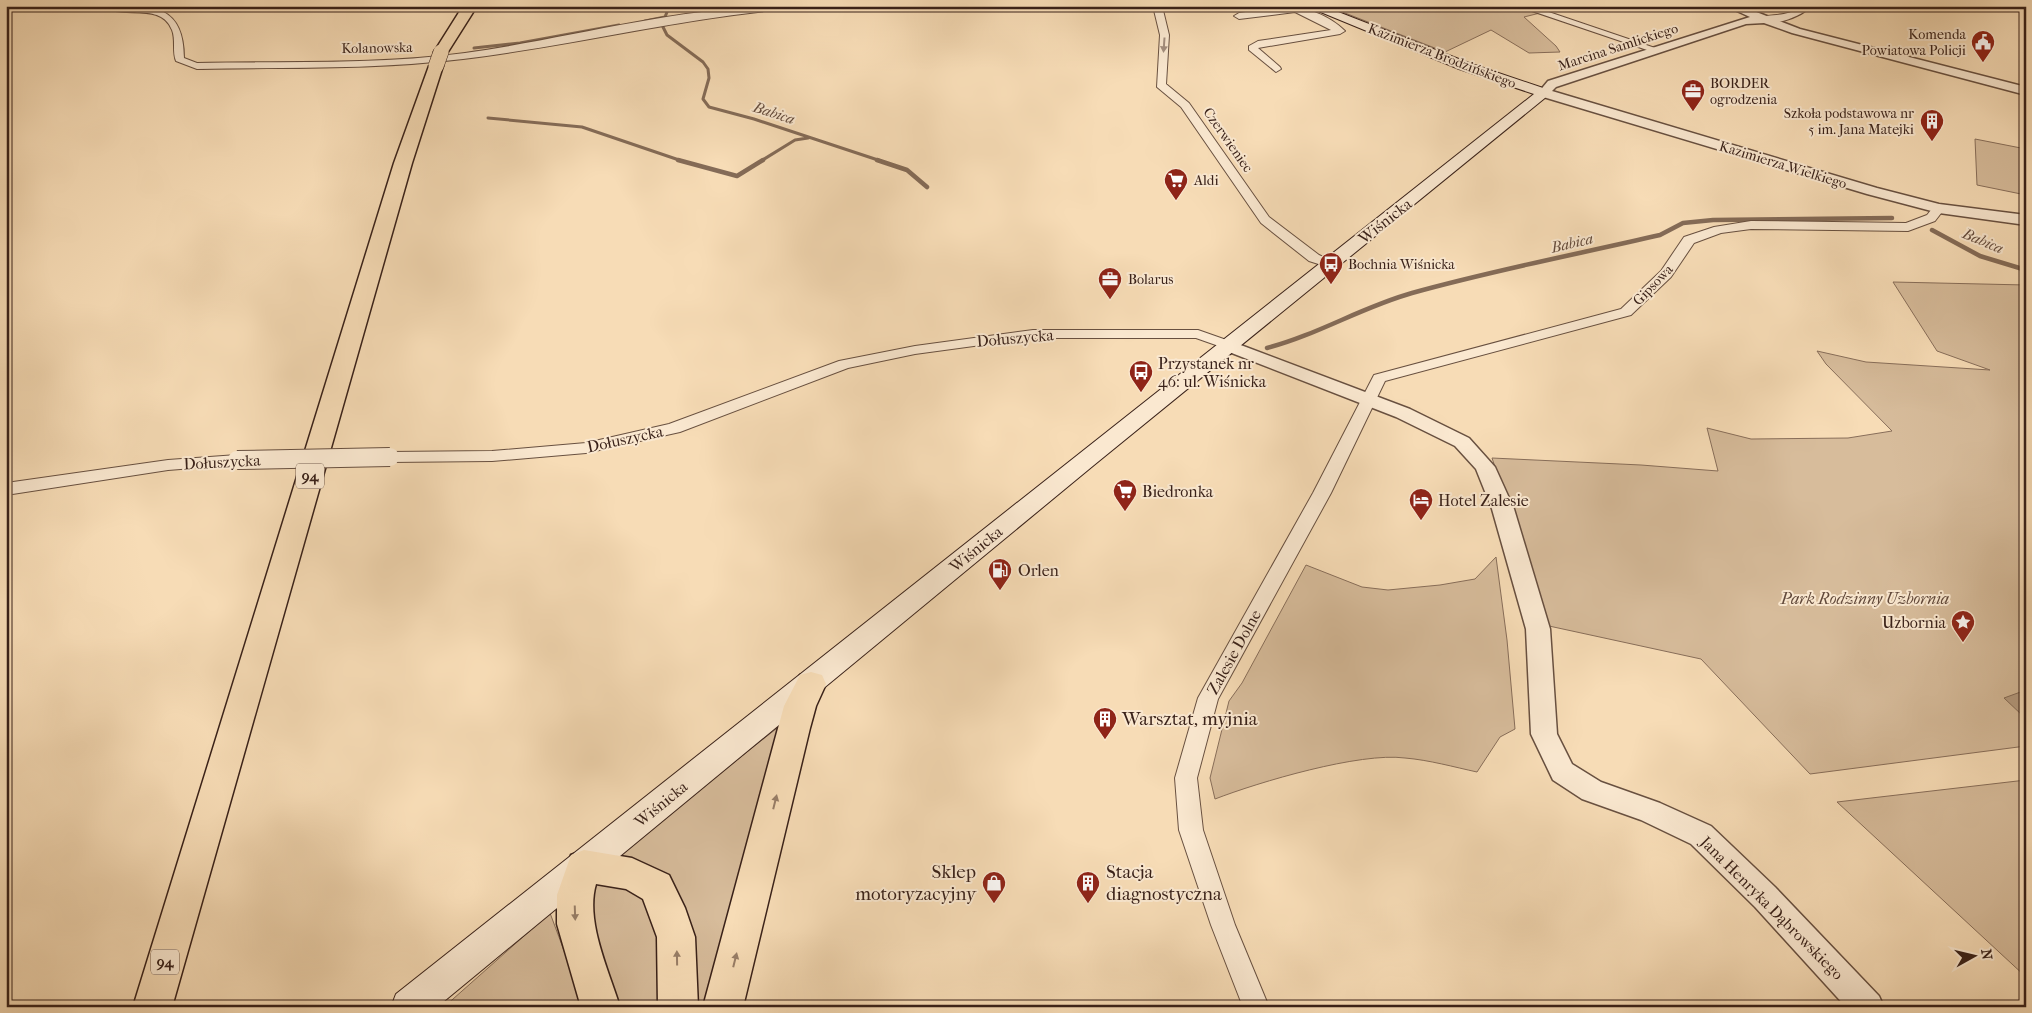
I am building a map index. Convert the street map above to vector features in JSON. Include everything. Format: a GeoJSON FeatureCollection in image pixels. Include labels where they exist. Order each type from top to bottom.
{"type":"FeatureCollection","features":[{"type":"Feature","properties":{"kind":"main road","name":"94"},"geometry":{"type":"LineString","coordinates":[[152,1007],[402,162],[438,59],[461,16],[470,6]]}},
{"type":"Feature","properties":{"kind":"main road","name":"Kazimierza Brodzińskiego"},"geometry":{"type":"LineString","coordinates":[[1312,6],[1464,66],[1544,93]]}},
{"type":"Feature","properties":{"kind":"main road","name":"Wiśnicka"},"geometry":{"type":"LineString","coordinates":[[409,1007],[811,684],[852,655],[1086,460],[1544,93]]}},
{"type":"Feature","properties":{"kind":"main road"},"geometry":{"type":"LineString","coordinates":[[723,1007],[800,706],[811,684]]}},
{"type":"Feature","properties":{"kind":"main road"},"geometry":{"type":"LineString","coordinates":[[602,1007],[576,924],[575,895],[584,866],[632,874],[656,887],[667,908],[676,937],[678,1007]]}},
{"type":"Feature","properties":{"kind":"street","name":"Kolanowska"},"geometry":{"type":"LineString","coordinates":[[105,6],[154,11],[165,15],[176,28],[180,59],[197,66],[417,61],[452,58],[499,52],[679,15],[784,6]]}},
{"type":"Feature","properties":{"kind":"street","name":"Czerwieniec"},"geometry":{"type":"LineString","coordinates":[[1157,6],[1163,19],[1165,41],[1161,85],[1185,105],[1265,220],[1314,258],[1330,264]]}},
{"type":"Feature","properties":{"kind":"street"},"geometry":{"type":"LineString","coordinates":[[1521,6],[1656,50]]}},
{"type":"Feature","properties":{"kind":"street"},"geometry":{"type":"LineString","coordinates":[[1732,6],[1762,20],[1796,31],[2026,91]]}},
{"type":"Feature","properties":{"kind":"street"},"geometry":{"type":"LineString","coordinates":[[1762,20],[1777,20],[1802,12],[1807,6]]}},
{"type":"Feature","properties":{"kind":"street"},"geometry":{"type":"LineString","coordinates":[[1239,16],[1293,8],[1327,22],[1340,31],[1258,44],[1252,48],[1276,69]]}},
{"type":"Feature","properties":{"kind":"street","name":"Marcina Samlickiego"},"geometry":{"type":"LineString","coordinates":[[1544,93],[1552,84],[1746,21],[1762,20]]}},
{"type":"Feature","properties":{"kind":"street","name":"Kazimierza Wielkiego"},"geometry":{"type":"LineString","coordinates":[[1544,93],[1872,191],[1939,208],[2026,220]]}},
{"type":"Feature","properties":{"kind":"street","name":"Gipsowa"},"geometry":{"type":"LineString","coordinates":[[1370,399],[1380,378],[1626,312],[1666,274],[1689,240],[1712,232],[1751,225],[1908,227],[1931,218],[1939,208]]}},
{"type":"Feature","properties":{"kind":"street","name":"Dołuszycka"},"geometry":{"type":"LineString","coordinates":[[6,489],[168,465],[237,460],[492,456],[586,448],[674,428],[844,364],[915,350],[1033,334],[1198,334],[1230,346]]}},
{"type":"Feature","properties":{"kind":"street","name":"Jana Henryka Dąbrowskiego"},"geometry":{"type":"LineString","coordinates":[[1230,346],[1403,412],[1462,442],[1485,467],[1503,509],[1538,629],[1544,734],[1562,772],[1592,791],[1650,811],[1701,835],[1765,898],[1868,1007]]}},
{"type":"Feature","properties":{"kind":"street","name":"Zalesie Dolne"},"geometry":{"type":"LineString","coordinates":[[1256,1007],[1223,925],[1191,830],[1186,778],[1208,698],[1322,493],[1370,399]]}},
{"type":"Feature","properties":{"kind":"green space"},"geometry":{"type":"Polygon","coordinates":[[[1327,6],[1512,6],[1540,13],[1524,17],[1556,46],[1560,52],[1529,53],[1491,30],[1445,52],[1327,6]]]}},
{"type":"Feature","properties":{"kind":"green space"},"geometry":{"type":"Polygon","coordinates":[[[1975,139],[2026,149],[2026,195],[1977,185],[1975,139]]]}},
{"type":"Feature","properties":{"kind":"green space","name":"Park Rodzinny Uzbornia"},"geometry":{"type":"Polygon","coordinates":[[[1893,282],[2026,285],[2026,746],[1810,774],[1701,659],[1549,626],[1492,458],[1641,465],[1718,471],[1707,428],[1751,439],[1848,438],[1892,431],[1826,364],[1817,351],[1866,362],[1990,370],[1937,351],[1893,282]]]}},
{"type":"Feature","properties":{"kind":"green space"},"geometry":{"type":"Polygon","coordinates":[[[1496,557],[1507,640],[1515,729],[1500,737],[1477,772],[1414,759],[1386,757],[1363,759],[1283,777],[1215,799],[1210,778],[1229,701],[1242,683],[1306,565],[1362,587],[1388,590],[1440,585],[1475,579],[1496,557]]]}},
{"type":"Feature","properties":{"kind":"green space"},"geometry":{"type":"Polygon","coordinates":[[[781,725],[708,1007],[690,1007],[691,958],[620,856],[622,851],[781,725]]]}},
{"type":"Feature","properties":{"kind":"green space"},"geometry":{"type":"Polygon","coordinates":[[[2026,780],[2026,977],[1837,802],[2026,780]]]}},
{"type":"Feature","properties":{"kind":"green space"},"geometry":{"type":"Polygon","coordinates":[[[587,882],[631,886],[653,910],[663,954],[662,1007],[614,1007],[591,939],[587,882]]]}},
{"type":"Feature","properties":{"kind":"green space"},"geometry":{"type":"Polygon","coordinates":[[[550,913],[585,1007],[444,1007],[550,913]]]}},
{"type":"Feature","properties":{"kind":"shaded area"},"geometry":{"type":"Polygon","coordinates":[[[2026,690],[2026,714],[2023,716],[2004,698],[2026,690]]]}},
{"type":"Feature","properties":{"kind":"waterway","name":"Babica"},"geometry":{"type":"LineString","coordinates":[[645,21],[665,17],[667,12],[665,8]]}},
{"type":"Feature","properties":{"kind":"waterway","name":"Babica"},"geometry":{"type":"LineString","coordinates":[[661,23],[667,35],[703,62],[708,69],[709,78],[703,99],[709,107],[754,119],[881,161]]}},
{"type":"Feature","properties":{"kind":"waterway"},"geometry":{"type":"LineString","coordinates":[[474,48],[520,43],[619,25]]}},
{"type":"Feature","properties":{"kind":"waterway"},"geometry":{"type":"LineString","coordinates":[[488,118],[582,127],[682,161]]}},
{"type":"Feature","properties":{"kind":"waterway"},"geometry":{"type":"LineString","coordinates":[[761,161],[795,140],[808,138]]}},
{"type":"Feature","properties":{"kind":"waterway"},"geometry":{"type":"LineString","coordinates":[[678,160],[737,176],[763,160]]}},
{"type":"Feature","properties":{"kind":"waterway","name":"Babica"},"geometry":{"type":"LineString","coordinates":[[877,160],[907,170],[927,187]]}},
{"type":"Feature","properties":{"kind":"waterway","name":"Babica"},"geometry":{"type":"LineString","coordinates":[[1267,348],[1304,336],[1375,306],[1412,293],[1660,235],[1683,223],[1713,220],[1892,218]]}},
{"type":"Feature","properties":{"kind":"waterway","name":"Babica"},"geometry":{"type":"LineString","coordinates":[[1932,230],[1980,256],[2026,270]]}},
{"type":"Feature","properties":{"kind":"place","name":"Komenda Powiatowa Policji"},"geometry":{"type":"Point","coordinates":[1983,63]}},
{"type":"Feature","properties":{"kind":"place","name":"BORDER ogrodzenia"},"geometry":{"type":"Point","coordinates":[1693,112]}},
{"type":"Feature","properties":{"kind":"place","name":"Szkoła podstawowa nr 5 im. Jana Matejki"},"geometry":{"type":"Point","coordinates":[1932,142]}},
{"type":"Feature","properties":{"kind":"place","name":"Aldi"},"geometry":{"type":"Point","coordinates":[1176,201]}},
{"type":"Feature","properties":{"kind":"place","name":"Bochnia Wiśnicka"},"geometry":{"type":"Point","coordinates":[1331,285]}},
{"type":"Feature","properties":{"kind":"place","name":"Bolarus"},"geometry":{"type":"Point","coordinates":[1110,300]}},
{"type":"Feature","properties":{"kind":"place","name":"Przystanek nr 46: ul. Wiśnicka"},"geometry":{"type":"Point","coordinates":[1141,393]}},
{"type":"Feature","properties":{"kind":"place","name":"Biedronka"},"geometry":{"type":"Point","coordinates":[1125,512]}},
{"type":"Feature","properties":{"kind":"place","name":"Hotel Zalesie"},"geometry":{"type":"Point","coordinates":[1421,521]}},
{"type":"Feature","properties":{"kind":"place","name":"Orlen"},"geometry":{"type":"Point","coordinates":[1000,591]}},
{"type":"Feature","properties":{"kind":"place","name":"Uzbornia"},"geometry":{"type":"Point","coordinates":[1963,643]}},
{"type":"Feature","properties":{"kind":"place","name":"Warsztat, myjnia"},"geometry":{"type":"Point","coordinates":[1105,740]}},
{"type":"Feature","properties":{"kind":"place","name":"Sklep motoryzacyjny"},"geometry":{"type":"Point","coordinates":[994,904]}},
{"type":"Feature","properties":{"kind":"place","name":"Stacja diagnostyczna"},"geometry":{"type":"Point","coordinates":[1088,904]}}]}
